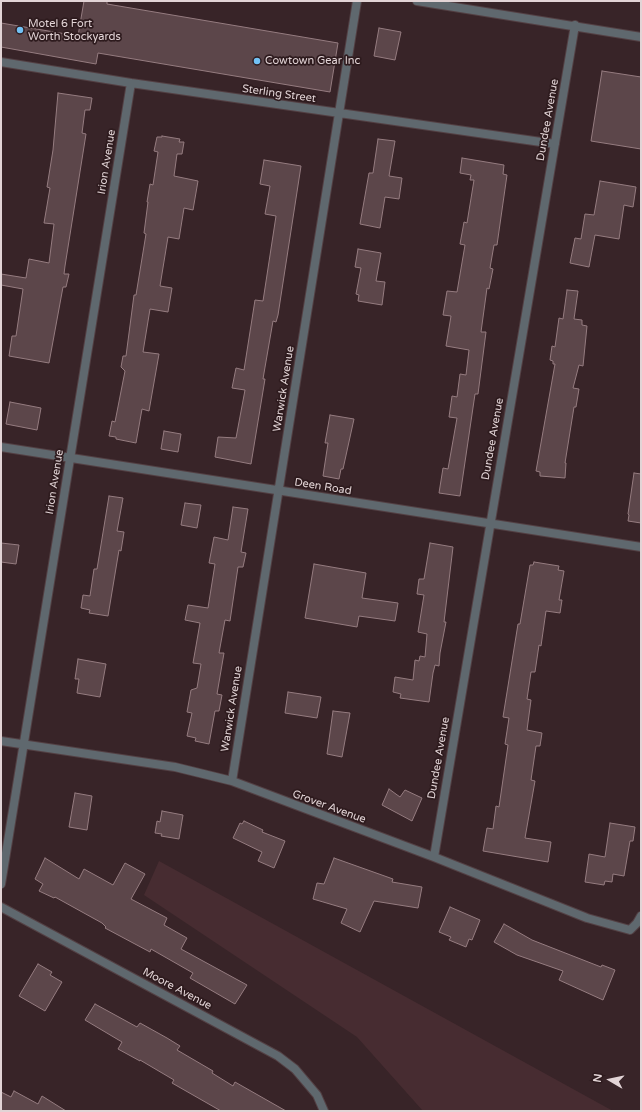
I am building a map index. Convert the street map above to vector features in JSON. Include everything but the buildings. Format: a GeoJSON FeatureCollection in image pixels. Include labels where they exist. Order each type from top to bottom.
{"type":"FeatureCollection","features":[{"type":"Feature","properties":{"kind":"street","name":"Warwick Avenue"},"geometry":{"type":"LineString","coordinates":[[232,781],[357,1]]}},
{"type":"Feature","properties":{"kind":"street"},"geometry":{"type":"LineString","coordinates":[[417,1],[575,25],[641,37]]}},
{"type":"Feature","properties":{"kind":"street","name":"Dundee Avenue"},"geometry":{"type":"LineString","coordinates":[[434,857],[575,25]]}},
{"type":"Feature","properties":{"kind":"street","name":"Sterling Street"},"geometry":{"type":"LineString","coordinates":[[1,62],[131,84],[555,144]]}},
{"type":"Feature","properties":{"kind":"street","name":"Irion Avenue"},"geometry":{"type":"LineString","coordinates":[[1,884],[131,84]]}},
{"type":"Feature","properties":{"kind":"street","name":"Deen Road"},"geometry":{"type":"LineString","coordinates":[[1,447],[641,547]]}},
{"type":"Feature","properties":{"kind":"street","name":"Grover Avenue"},"geometry":{"type":"LineString","coordinates":[[1,741],[175,767],[232,781],[434,857],[588,918],[630,930],[639,920]]}},
{"type":"Feature","properties":{"kind":"street","name":"Moore Avenue"},"geometry":{"type":"LineString","coordinates":[[1,907],[278,1056],[295,1068],[317,1095],[324,1111]]}},
{"type":"Feature","properties":{"kind":"shaded area"},"geometry":{"type":"Polygon","coordinates":[[[159,861],[613,1111],[423,1111],[357,1037],[144,895],[159,861]]]}},
{"type":"Feature","properties":{"kind":"place","name":"Motel 6 Fort Worth Stockyards"},"geometry":{"type":"Point","coordinates":[20,30]}},
{"type":"Feature","properties":{"kind":"place","name":"Cowtown Gear Inc"},"geometry":{"type":"Point","coordinates":[257,61]}}]}
